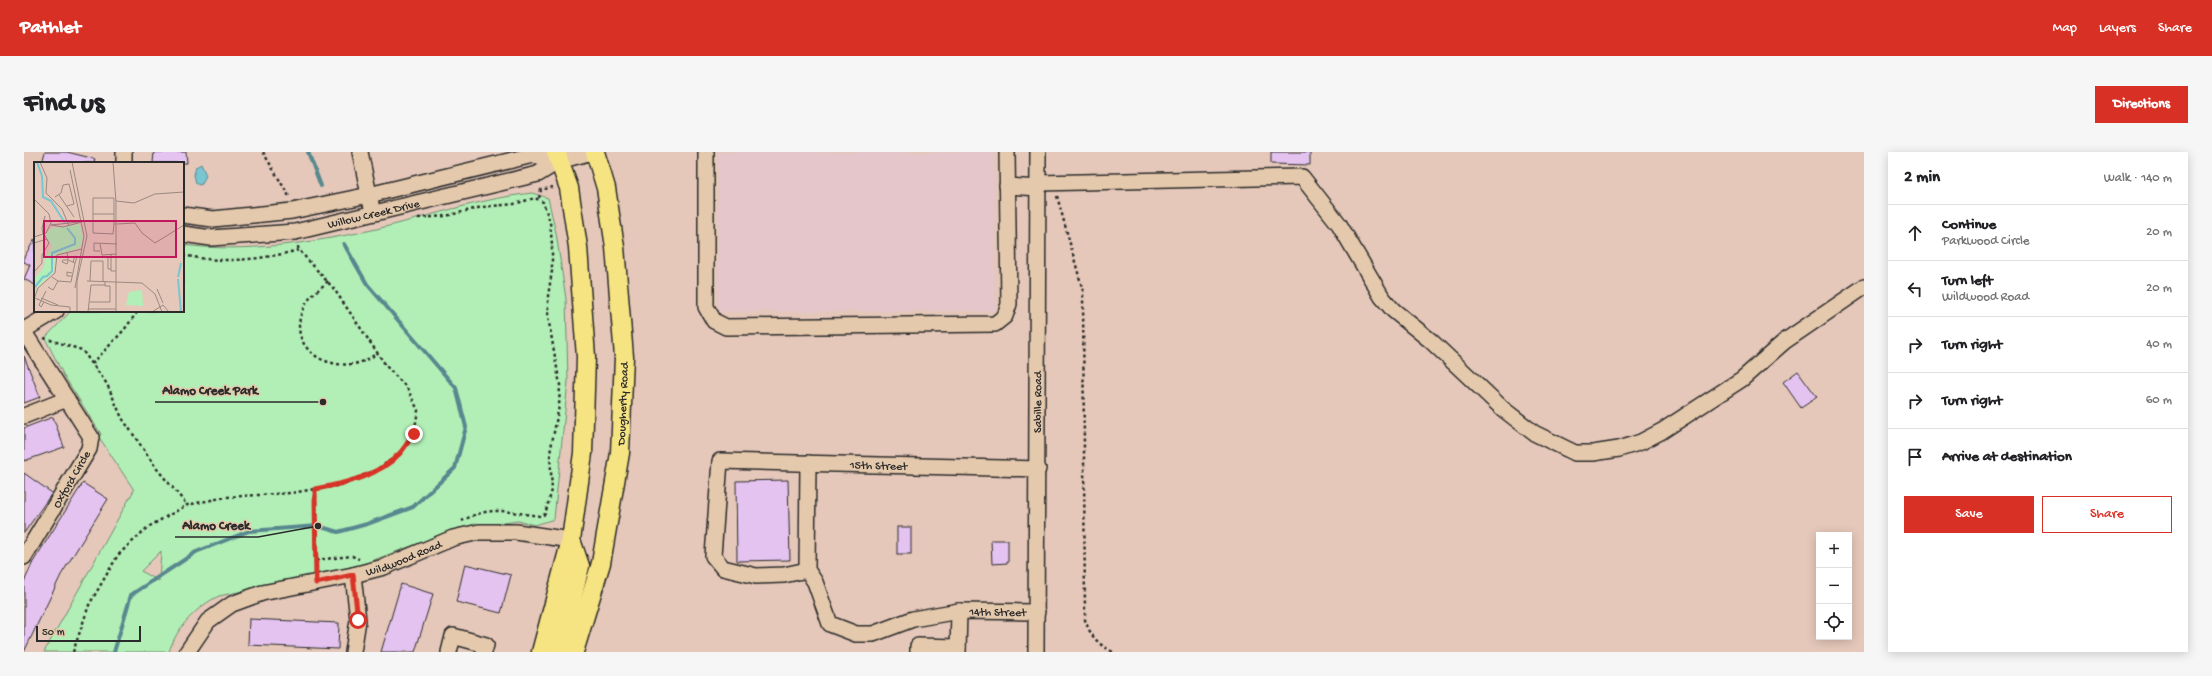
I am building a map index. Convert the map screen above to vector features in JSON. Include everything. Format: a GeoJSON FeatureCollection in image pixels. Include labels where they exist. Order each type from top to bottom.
{"type":"FeatureCollection","features":[{"type":"Feature","properties":{"kind":"main road","name":"Dougherty Road"},"geometry":{"type":"LineString","coordinates":[[574,652],[601,563],[620,453],[624,357],[615,247],[606,188],[595,152]]}},
{"type":"Feature","properties":{"kind":"main road"},"geometry":{"type":"LineString","coordinates":[[541,652],[571,540],[583,453],[586,357],[578,247],[569,188],[557,156]]}},
{"type":"Feature","properties":{"kind":"main road"},"geometry":{"type":"LineString","coordinates":[[559,652],[580,566],[571,540]]}},
{"type":"Feature","properties":{"kind":"street"},"geometry":{"type":"LineString","coordinates":[[360,152],[373,215]]}},
{"type":"Feature","properties":{"kind":"street","name":"Willow Creek Drive"},"geometry":{"type":"LineString","coordinates":[[184,215],[213,219],[292,212],[533,156],[557,156],[592,152]]}},
{"type":"Feature","properties":{"kind":"street"},"geometry":{"type":"LineString","coordinates":[[706,152],[706,307],[714,321],[726,327],[995,324],[1005,316],[1008,304],[1006,152]]}},
{"type":"Feature","properties":{"kind":"street","name":"Sabille Road"},"geometry":{"type":"LineString","coordinates":[[1036,652],[1038,469],[1038,152]]}},
{"type":"Feature","properties":{"kind":"street","name":"Willow Creek Drive"},"geometry":{"type":"LineString","coordinates":[[184,234],[212,238],[295,232],[373,215],[538,174],[557,156]]}},
{"type":"Feature","properties":{"kind":"street"},"geometry":{"type":"LineString","coordinates":[[1006,186],[1039,185],[1054,182],[1302,177],[1339,224],[1382,297],[1393,310],[1431,341],[1503,409],[1534,433],[1575,453],[1593,453],[1619,449],[1641,442],[1662,431],[1742,379],[1785,341],[1864,287]]}},
{"type":"Feature","properties":{"kind":"street"},"geometry":{"type":"LineString","coordinates":[[29,332],[55,312]]}},
{"type":"Feature","properties":{"kind":"street","name":"Oxford Circle"},"geometry":{"type":"LineString","coordinates":[[24,557],[89,449],[91,438],[29,332]]}},
{"type":"Feature","properties":{"kind":"street"},"geometry":{"type":"LineString","coordinates":[[24,416],[67,399]]}},
{"type":"Feature","properties":{"kind":"street","name":"15th Street"},"geometry":{"type":"LineString","coordinates":[[807,570],[784,575],[756,576],[723,568],[713,556],[720,461],[1038,469]]}},
{"type":"Feature","properties":{"kind":"street"},"geometry":{"type":"LineString","coordinates":[[807,570],[808,463]]}},
{"type":"Feature","properties":{"kind":"street","name":"Wildwood Road"},"geometry":{"type":"LineString","coordinates":[[188,652],[208,621],[232,604],[262,593],[316,583],[357,569],[384,566],[453,538],[478,532],[516,532],[571,540]]}},
{"type":"Feature","properties":{"kind":"street"},"geometry":{"type":"LineString","coordinates":[[353,652],[358,620],[357,569]]}},
{"type":"Feature","properties":{"kind":"street","name":"14th Street"},"geometry":{"type":"LineString","coordinates":[[807,570],[815,582],[830,624],[856,634],[873,634],[913,619],[959,611],[1037,612]]}},
{"type":"Feature","properties":{"kind":"street"},"geometry":{"type":"LineString","coordinates":[[918,652],[918,646],[958,650],[959,611]]}},
{"type":"Feature","properties":{"kind":"street"},"geometry":{"type":"LineString","coordinates":[[449,652],[453,636],[486,645],[484,652]]}},
{"type":"Feature","properties":{"kind":"path"},"geometry":{"type":"LineString","coordinates":[[263,152],[291,200]]}},
{"type":"Feature","properties":{"kind":"path"},"geometry":{"type":"LineString","coordinates":[[1054,182],[1083,290],[1085,620],[1090,633],[1098,644],[1113,652]]}},
{"type":"Feature","properties":{"kind":"path"},"geometry":{"type":"LineString","coordinates":[[455,524],[474,514],[490,510],[507,510],[535,516],[543,515],[545,514],[552,490],[550,453],[559,406],[560,385],[548,317],[548,296],[552,272],[550,222],[546,209],[539,198],[541,190]]}},
{"type":"Feature","properties":{"kind":"path"},"geometry":{"type":"LineString","coordinates":[[416,218],[446,216],[482,207],[514,204],[539,198]]}},
{"type":"Feature","properties":{"kind":"path"},"geometry":{"type":"LineString","coordinates":[[296,241],[303,240]]}},
{"type":"Feature","properties":{"kind":"path"},"geometry":{"type":"LineString","coordinates":[[73,652],[89,605],[118,555],[148,528],[187,505],[226,497],[290,493],[340,485],[375,471],[399,455],[414,434],[418,410],[407,388],[387,367],[328,282],[299,250],[247,260],[210,260],[184,255]]}},
{"type":"Feature","properties":{"kind":"path"},"geometry":{"type":"LineString","coordinates":[[328,282],[310,298],[302,313],[299,333],[302,342],[317,358],[342,364],[354,364],[378,353]]}},
{"type":"Feature","properties":{"kind":"path"},"geometry":{"type":"LineString","coordinates":[[92,364],[124,330],[137,312]]}},
{"type":"Feature","properties":{"kind":"path"},"geometry":{"type":"LineString","coordinates":[[29,332],[82,350],[107,384],[122,418],[157,469],[187,505]]}},
{"type":"Feature","properties":{"kind":"path"},"geometry":{"type":"LineString","coordinates":[[315,489],[316,583]]}},
{"type":"Feature","properties":{"kind":"path"},"geometry":{"type":"LineString","coordinates":[[543,515],[545,519]]}},
{"type":"Feature","properties":{"kind":"path"},"geometry":{"type":"LineString","coordinates":[[316,560],[352,556],[359,559],[357,569]]}},
{"type":"Feature","properties":{"kind":"shaded area"},"geometry":{"type":"Polygon","coordinates":[[[718,152],[994,152],[995,311],[718,312],[718,152]]]}},
{"type":"Feature","properties":{"kind":"green space"},"geometry":{"type":"Polygon","coordinates":[[[532,193],[548,198],[556,233],[566,299],[568,381],[554,519],[535,525],[518,521],[457,529],[355,567],[219,596],[211,600],[188,619],[172,643],[169,652],[44,652],[134,490],[99,437],[101,434],[64,376],[45,338],[70,312],[184,312],[184,245],[231,248],[302,243],[372,230],[491,200],[532,193]],[[161,551],[141,571],[159,581],[161,551]]]}},
{"type":"Feature","properties":{"kind":"water"},"geometry":{"type":"Polygon","coordinates":[[[201,164],[206,175],[202,184],[199,185],[196,183],[194,175],[196,167],[201,164]]]}},
{"type":"Feature","properties":{"kind":"building"},"geometry":{"type":"Polygon","coordinates":[[[45,152],[67,152],[95,159],[94,162],[42,162],[45,152]]]}},
{"type":"Feature","properties":{"kind":"building"},"geometry":{"type":"Polygon","coordinates":[[[154,152],[186,152],[187,163],[153,162],[154,152]]]}},
{"type":"Feature","properties":{"kind":"building"},"geometry":{"type":"Polygon","coordinates":[[[1271,152],[1310,152],[1310,165],[1271,164],[1271,152]]]}},
{"type":"Feature","properties":{"kind":"building"},"geometry":{"type":"Polygon","coordinates":[[[34,241],[34,284],[24,279],[30,265],[24,262],[24,257],[34,241]]]}},
{"type":"Feature","properties":{"kind":"building"},"geometry":{"type":"Polygon","coordinates":[[[24,356],[40,397],[24,403],[24,356]]]}},
{"type":"Feature","properties":{"kind":"building"},"geometry":{"type":"Polygon","coordinates":[[[1798,371],[1817,397],[1801,408],[1783,382],[1798,371]]]}},
{"type":"Feature","properties":{"kind":"building"},"geometry":{"type":"Polygon","coordinates":[[[53,417],[64,447],[24,461],[24,428],[53,417]]]}},
{"type":"Feature","properties":{"kind":"building"},"geometry":{"type":"Polygon","coordinates":[[[24,473],[52,493],[24,533],[24,473]]]}},
{"type":"Feature","properties":{"kind":"building"},"geometry":{"type":"Polygon","coordinates":[[[788,480],[790,560],[737,561],[736,481],[788,480]]]}},
{"type":"Feature","properties":{"kind":"building"},"geometry":{"type":"Polygon","coordinates":[[[83,483],[108,499],[61,575],[24,652],[24,582],[33,562],[83,483]]]}},
{"type":"Feature","properties":{"kind":"building"},"geometry":{"type":"Polygon","coordinates":[[[897,527],[911,527],[911,554],[897,554],[897,527]]]}},
{"type":"Feature","properties":{"kind":"building"},"geometry":{"type":"Polygon","coordinates":[[[991,540],[1008,540],[1008,563],[992,564],[991,540]]]}},
{"type":"Feature","properties":{"kind":"building"},"geometry":{"type":"Polygon","coordinates":[[[465,564],[511,575],[501,613],[456,602],[465,564]]]}},
{"type":"Feature","properties":{"kind":"building"},"geometry":{"type":"Polygon","coordinates":[[[401,584],[433,594],[415,652],[381,652],[401,584]]]}},
{"type":"Feature","properties":{"kind":"building"},"geometry":{"type":"Polygon","coordinates":[[[249,619],[339,623],[338,649],[248,645],[249,619]]]}},
{"type":"Feature","properties":{"kind":"waterway"},"geometry":{"type":"LineString","coordinates":[[308,152],[321,186]]}},
{"type":"Feature","properties":{"kind":"waterway"},"geometry":{"type":"LineString","coordinates":[[114,652],[131,595],[196,552],[249,531],[318,526],[338,532],[367,524],[413,507],[455,468],[466,427],[456,388],[367,284],[344,244]]}},
{"type":"Feature","properties":{"kind":"place","name":"Alamo Creek Park"},"geometry":{"type":"Point","coordinates":[323,402]}},
{"type":"Feature","properties":{"kind":"place","name":"Alamo Creek"},"geometry":{"type":"Point","coordinates":[318,526]}},
{"type":"Feature","properties":{"kind":"route"},"geometry":{"type":"LineString","coordinates":[[358,620],[353,575],[316,583],[315,489],[340,485],[375,471],[399,455],[414,434]]}}]}
